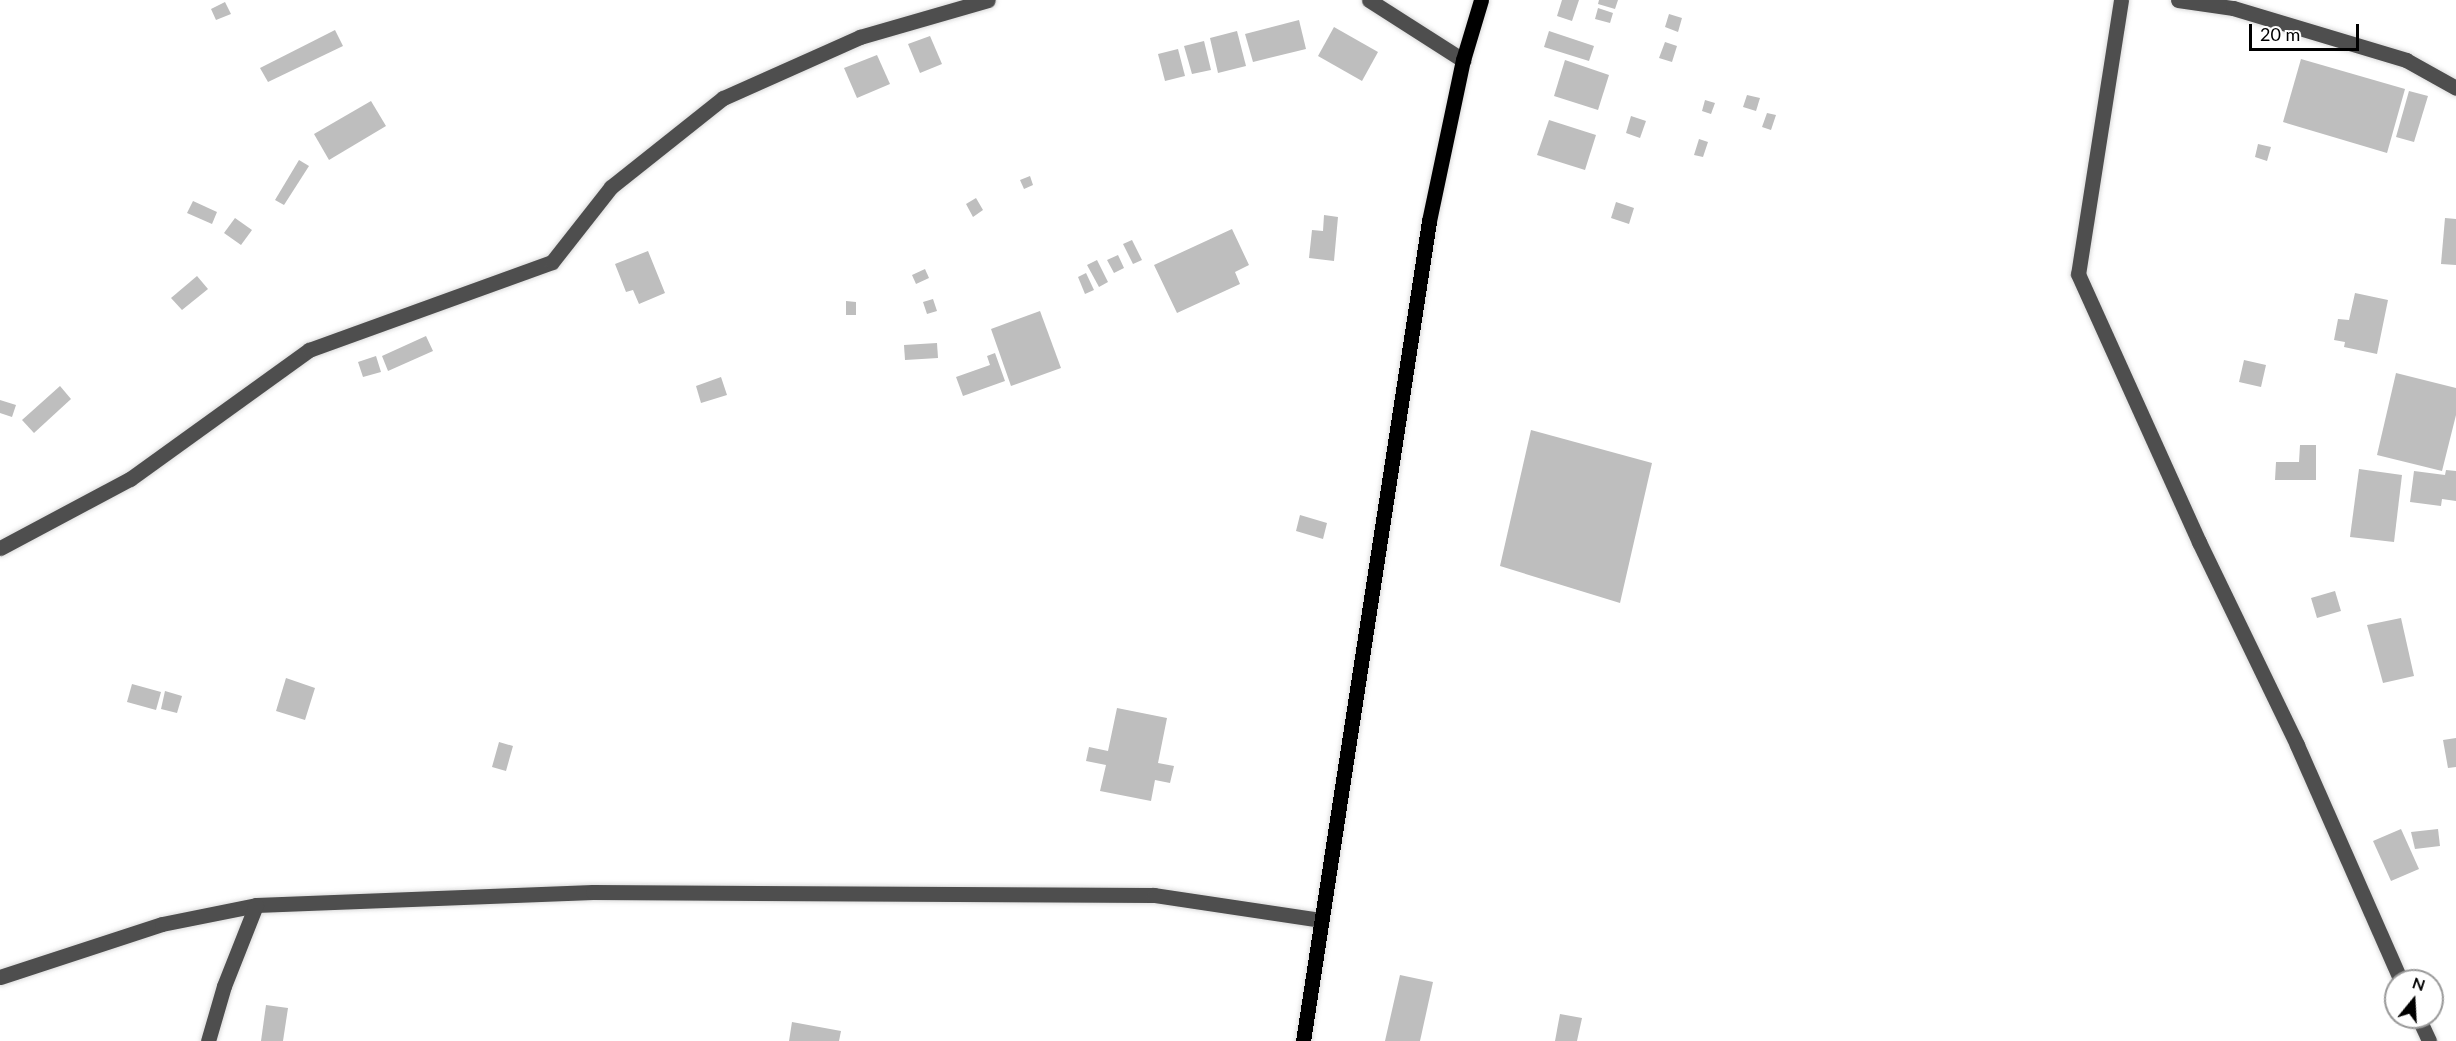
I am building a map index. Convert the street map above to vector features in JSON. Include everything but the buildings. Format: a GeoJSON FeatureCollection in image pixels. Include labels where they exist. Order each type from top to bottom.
{"type":"FeatureCollection","features":[{"type":"Feature","properties":{"kind":"main road"},"geometry":{"type":"LineString","coordinates":[[1303,1041],[1429,221],[1463,60],[1481,0]]}},
{"type":"Feature","properties":{"kind":"street"},"geometry":{"type":"LineString","coordinates":[[0,548],[130,478],[309,350],[552,262],[611,187],[723,98],[860,37],[988,0]]}},
{"type":"Feature","properties":{"kind":"street"},"geometry":{"type":"LineString","coordinates":[[1369,0],[1463,60]]}},
{"type":"Feature","properties":{"kind":"street"},"geometry":{"type":"LineString","coordinates":[[2121,0],[2078,274],[2199,542],[2297,745],[2396,969]]}},
{"type":"Feature","properties":{"kind":"street"},"geometry":{"type":"LineString","coordinates":[[2178,0],[2237,4],[2406,60],[2456,88]]}},
{"type":"Feature","properties":{"kind":"street"},"geometry":{"type":"LineString","coordinates":[[0,977],[162,924],[256,905],[593,892],[1154,895],[1321,920]]}},
{"type":"Feature","properties":{"kind":"street"},"geometry":{"type":"LineString","coordinates":[[208,1041],[224,986],[256,905]]}}]}
